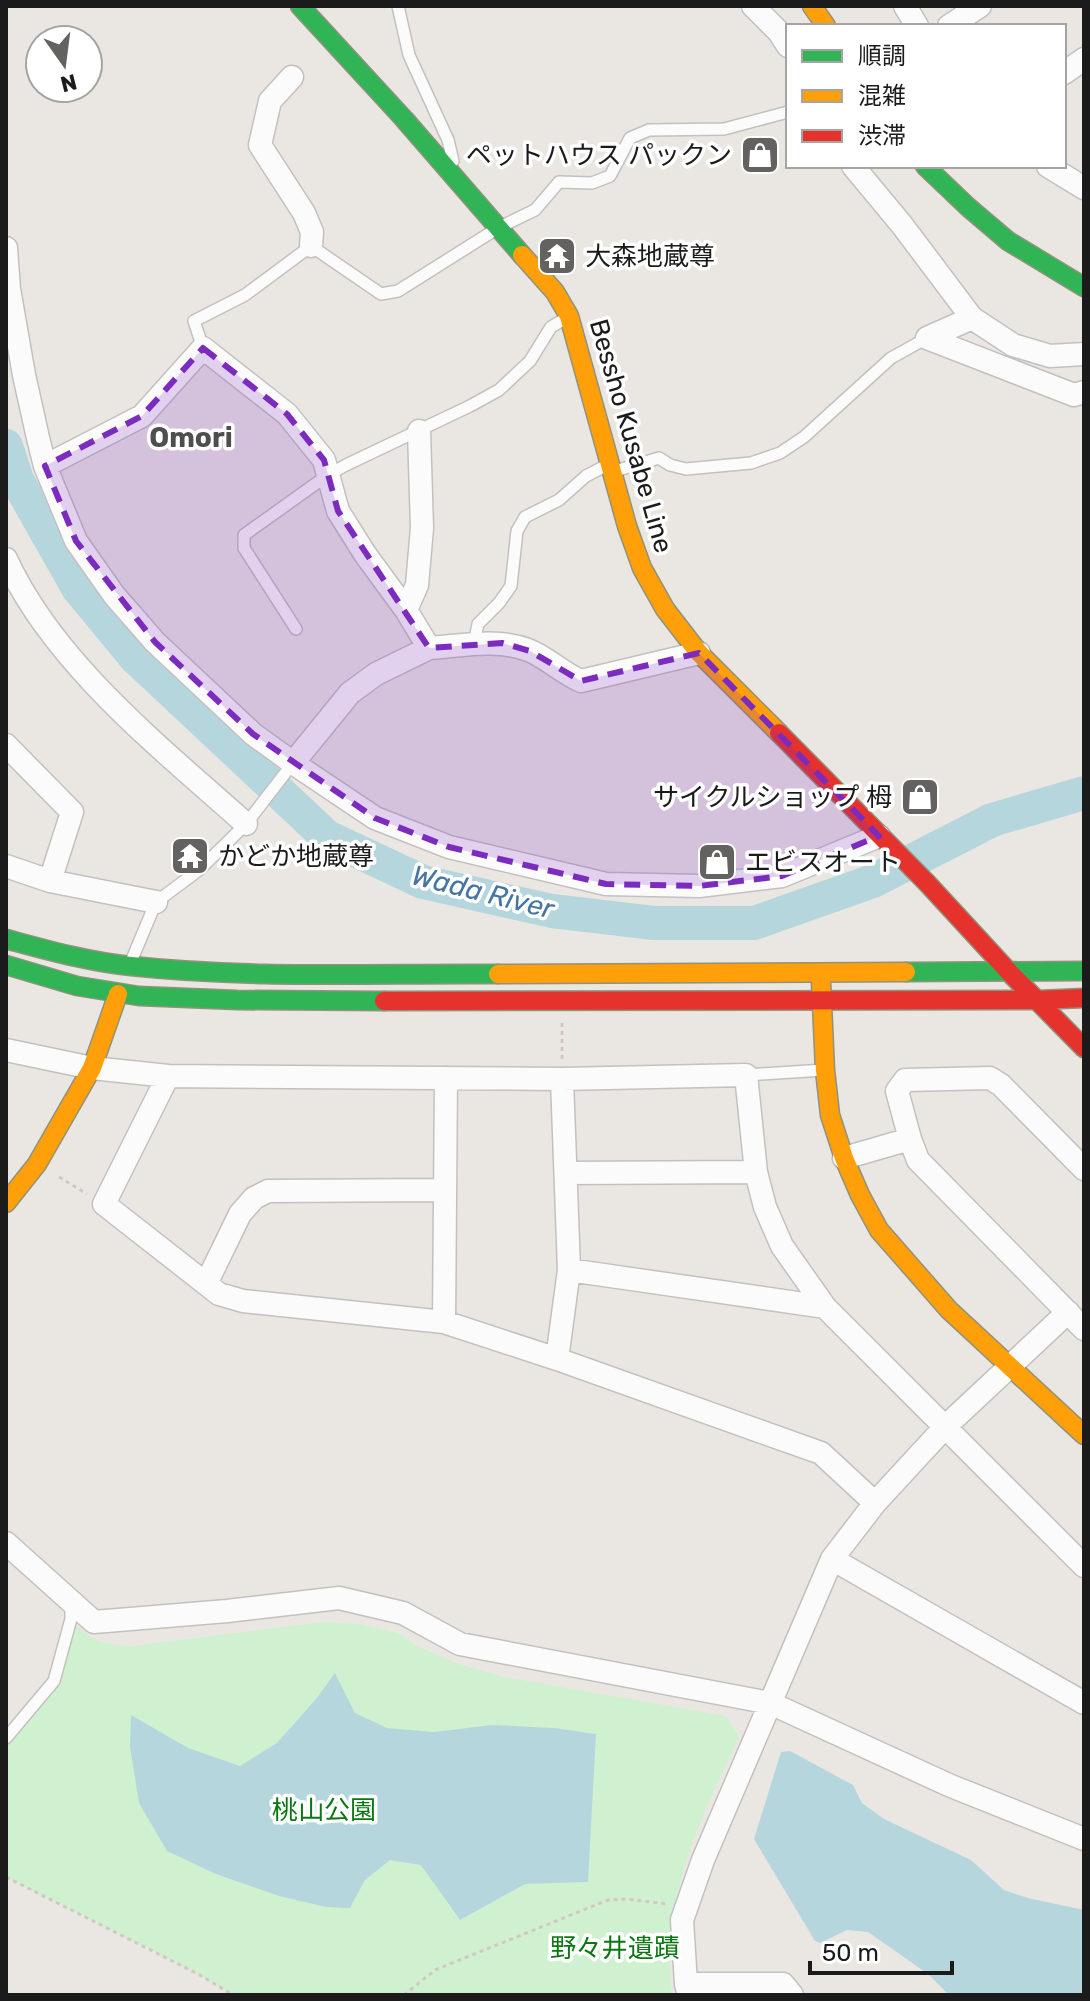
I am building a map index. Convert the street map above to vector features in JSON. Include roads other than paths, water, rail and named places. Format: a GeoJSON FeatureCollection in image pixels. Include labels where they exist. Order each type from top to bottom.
{"type":"FeatureCollection","features":[{"type":"Feature","properties":{"kind":"street","name":"Bessho Kusabe Line"},"geometry":{"type":"LineString","coordinates":[[300,6],[404,119],[555,292],[569,316],[627,526],[642,568],[665,609],[699,653],[927,883],[1084,1048]]}},
{"type":"Feature","properties":{"kind":"street"},"geometry":{"type":"LineString","coordinates":[[753,6],[786,43]]}},
{"type":"Feature","properties":{"kind":"street"},"geometry":{"type":"LineString","coordinates":[[812,6],[825,24]]}},
{"type":"Feature","properties":{"kind":"street"},"geometry":{"type":"LineString","coordinates":[[905,6],[916,24]]}},
{"type":"Feature","properties":{"kind":"street"},"geometry":{"type":"LineString","coordinates":[[952,24],[980,6]]}},
{"type":"Feature","properties":{"kind":"street"},"geometry":{"type":"LineString","coordinates":[[1066,72],[1084,59]]}},
{"type":"Feature","properties":{"kind":"street"},"geometry":{"type":"LineString","coordinates":[[292,77],[270,101],[260,145],[304,213],[312,232],[311,246]]}},
{"type":"Feature","properties":{"kind":"street"},"geometry":{"type":"LineString","coordinates":[[855,168],[972,318],[1013,345],[1050,356],[1084,354]]}},
{"type":"Feature","properties":{"kind":"street"},"geometry":{"type":"LineString","coordinates":[[927,168],[1008,241],[1084,287]]}},
{"type":"Feature","properties":{"kind":"street"},"geometry":{"type":"LineString","coordinates":[[1051,168],[1084,188]]}},
{"type":"Feature","properties":{"kind":"street"},"geometry":{"type":"LineString","coordinates":[[6,248],[16,377],[45,466],[76,541],[114,595],[155,642],[253,734],[293,763],[375,818],[449,847],[606,884],[699,886],[782,876],[883,839]]}},
{"type":"Feature","properties":{"kind":"street"},"geometry":{"type":"LineString","coordinates":[[927,338],[972,318]]}},
{"type":"Feature","properties":{"kind":"street"},"geometry":{"type":"LineString","coordinates":[[927,338],[1074,395],[1084,392]]}},
{"type":"Feature","properties":{"kind":"street"},"geometry":{"type":"LineString","coordinates":[[45,466],[142,416],[203,348],[287,414],[324,460],[338,511],[429,648]]}},
{"type":"Feature","properties":{"kind":"street"},"geometry":{"type":"LineString","coordinates":[[406,610],[417,585],[422,528],[419,431]]}},
{"type":"Feature","properties":{"kind":"street"},"geometry":{"type":"LineString","coordinates":[[6,559],[34,608],[74,662],[133,724],[248,821]]}},
{"type":"Feature","properties":{"kind":"street"},"geometry":{"type":"LineString","coordinates":[[293,763],[350,693],[376,674],[429,648],[502,643],[530,651],[566,675],[581,681],[699,653]]}},
{"type":"Feature","properties":{"kind":"street"},"geometry":{"type":"LineString","coordinates":[[6,745],[72,812],[50,881]]}},
{"type":"Feature","properties":{"kind":"street"},"geometry":{"type":"LineString","coordinates":[[6,866],[50,881],[156,902]]}},
{"type":"Feature","properties":{"kind":"street"},"geometry":{"type":"LineString","coordinates":[[6,939],[75,957],[129,966],[221,973],[1084,971]]}},
{"type":"Feature","properties":{"kind":"street"},"geometry":{"type":"LineString","coordinates":[[6,965],[71,985],[118,994],[186,999],[1084,998]]}},
{"type":"Feature","properties":{"kind":"street"},"geometry":{"type":"LineString","coordinates":[[6,1203],[37,1164],[92,1068],[129,966]]}},
{"type":"Feature","properties":{"kind":"street"},"geometry":{"type":"LineString","coordinates":[[820,972],[830,1115],[844,1158],[879,1230],[949,1310],[1084,1435]]}},
{"type":"Feature","properties":{"kind":"street"},"geometry":{"type":"LineString","coordinates":[[6,1050],[92,1068],[168,1076],[562,1079],[746,1075],[756,1172],[765,1207],[782,1246],[825,1307],[1084,1566]]}},
{"type":"Feature","properties":{"kind":"street"},"geometry":{"type":"LineString","coordinates":[[168,1076],[104,1204],[219,1294],[243,1301],[444,1322],[821,1453],[875,1503]]}},
{"type":"Feature","properties":{"kind":"street"},"geometry":{"type":"LineString","coordinates":[[444,1322],[446,1078]]}},
{"type":"Feature","properties":{"kind":"street"},"geometry":{"type":"LineString","coordinates":[[1084,1169],[1001,1085],[990,1078],[905,1080],[897,1091],[918,1160],[1084,1329]]}},
{"type":"Feature","properties":{"kind":"street"},"geometry":{"type":"LineString","coordinates":[[557,1359],[569,1270],[562,1079]]}},
{"type":"Feature","properties":{"kind":"street"},"geometry":{"type":"LineString","coordinates":[[844,1158],[910,1139]]}},
{"type":"Feature","properties":{"kind":"street"},"geometry":{"type":"LineString","coordinates":[[566,1173],[756,1172]]}},
{"type":"Feature","properties":{"kind":"street"},"geometry":{"type":"LineString","coordinates":[[206,1284],[240,1214],[254,1198],[268,1191],[445,1190]]}},
{"type":"Feature","properties":{"kind":"street"},"geometry":{"type":"LineString","coordinates":[[569,1270],[825,1307]]}},
{"type":"Feature","properties":{"kind":"street"},"geometry":{"type":"LineString","coordinates":[[792,1995],[783,1984],[687,1989],[682,1920],[703,1860],[832,1559],[875,1503],[946,1426],[1068,1312]]}},
{"type":"Feature","properties":{"kind":"street"},"geometry":{"type":"LineString","coordinates":[[6,1543],[94,1622],[339,1598],[403,1613],[460,1644],[770,1703],[951,1786],[1084,1839]]}},
{"type":"Feature","properties":{"kind":"street"},"geometry":{"type":"LineString","coordinates":[[832,1559],[1084,1703]]}},
{"type":"Feature","properties":{"kind":"lane"},"geometry":{"type":"LineString","coordinates":[[398,6],[409,55],[448,140],[457,182]]}},
{"type":"Feature","properties":{"kind":"lane"},"geometry":{"type":"LineString","coordinates":[[203,348],[194,321],[245,295],[311,246],[381,294],[398,291],[498,228],[535,210],[559,182],[592,183],[610,176],[630,138],[649,130],[724,129],[786,113]]}},
{"type":"Feature","properties":{"kind":"lane"},"geometry":{"type":"LineString","coordinates":[[296,629],[244,548],[244,535],[328,475],[499,390],[530,361],[551,327],[569,316]]}},
{"type":"Feature","properties":{"kind":"lane"},"geometry":{"type":"LineString","coordinates":[[473,645],[478,624],[511,586],[517,531],[525,517],[559,500],[586,476],[611,468],[659,458],[686,469],[751,463],[780,453],[804,437],[891,358],[927,338]]}},
{"type":"Feature","properties":{"kind":"lane"},"geometry":{"type":"LineString","coordinates":[[129,966],[156,902],[199,870],[248,821],[293,763]]}},
{"type":"Feature","properties":{"kind":"lane"},"geometry":{"type":"LineString","coordinates":[[746,1075],[825,1070]]}},
{"type":"Feature","properties":{"kind":"lane"},"geometry":{"type":"LineString","coordinates":[[6,1738],[54,1681],[71,1619],[71,1603]]}},
{"type":"Feature","properties":{"kind":"water"},"geometry":{"type":"Polygon","coordinates":[[[335,1673],[355,1713],[387,1728],[434,1732],[492,1725],[596,1734],[588,1882],[525,1884],[460,1920],[421,1865],[390,1860],[365,1880],[350,1908],[326,1907],[279,1896],[216,1874],[167,1851],[139,1803],[130,1747],[131,1715],[188,1748],[240,1766],[277,1743],[335,1673]]]}},
{"type":"Feature","properties":{"kind":"water"},"geometry":{"type":"Polygon","coordinates":[[[790,1751],[853,1785],[862,1803],[884,1819],[971,1860],[1004,1890],[1084,1910],[1084,1995],[949,1995],[928,1974],[868,1932],[847,1930],[820,1943],[815,1941],[754,1839],[781,1752],[790,1751]]]}},
{"type":"Feature","properties":{"kind":"waterway","name":"Wada River"},"geometry":{"type":"LineString","coordinates":[[6,446],[17,480],[78,588],[135,657],[327,837],[423,882],[552,911],[654,923],[754,923],[873,881],[992,820],[1084,793]]}},
{"type":"Feature","properties":{"kind":"place","name":"ペットハウス パックン"},"geometry":{"type":"Point","coordinates":[760,155]}},
{"type":"Feature","properties":{"kind":"place","name":"大森地蔵尊"},"geometry":{"type":"Point","coordinates":[557,256]}},
{"type":"Feature","properties":{"kind":"place","name":"サイクルショップ 栂"},"geometry":{"type":"Point","coordinates":[920,797]}},
{"type":"Feature","properties":{"kind":"place","name":"かどか地蔵尊"},"geometry":{"type":"Point","coordinates":[190,856]}},
{"type":"Feature","properties":{"kind":"place","name":"エビスオート"},"geometry":{"type":"Point","coordinates":[717,862]}},
{"type":"Feature","properties":{"kind":"district","name":"Omori"},"geometry":{"type":"Point","coordinates":[191,437]}},
{"type":"Feature","properties":{"kind":"park label","name":"桃山公園"},"geometry":{"type":"Point","coordinates":[324,1810]}},
{"type":"Feature","properties":{"kind":"park label","name":"野々井遺蹟"},"geometry":{"type":"Point","coordinates":[615,1948]}}]}
